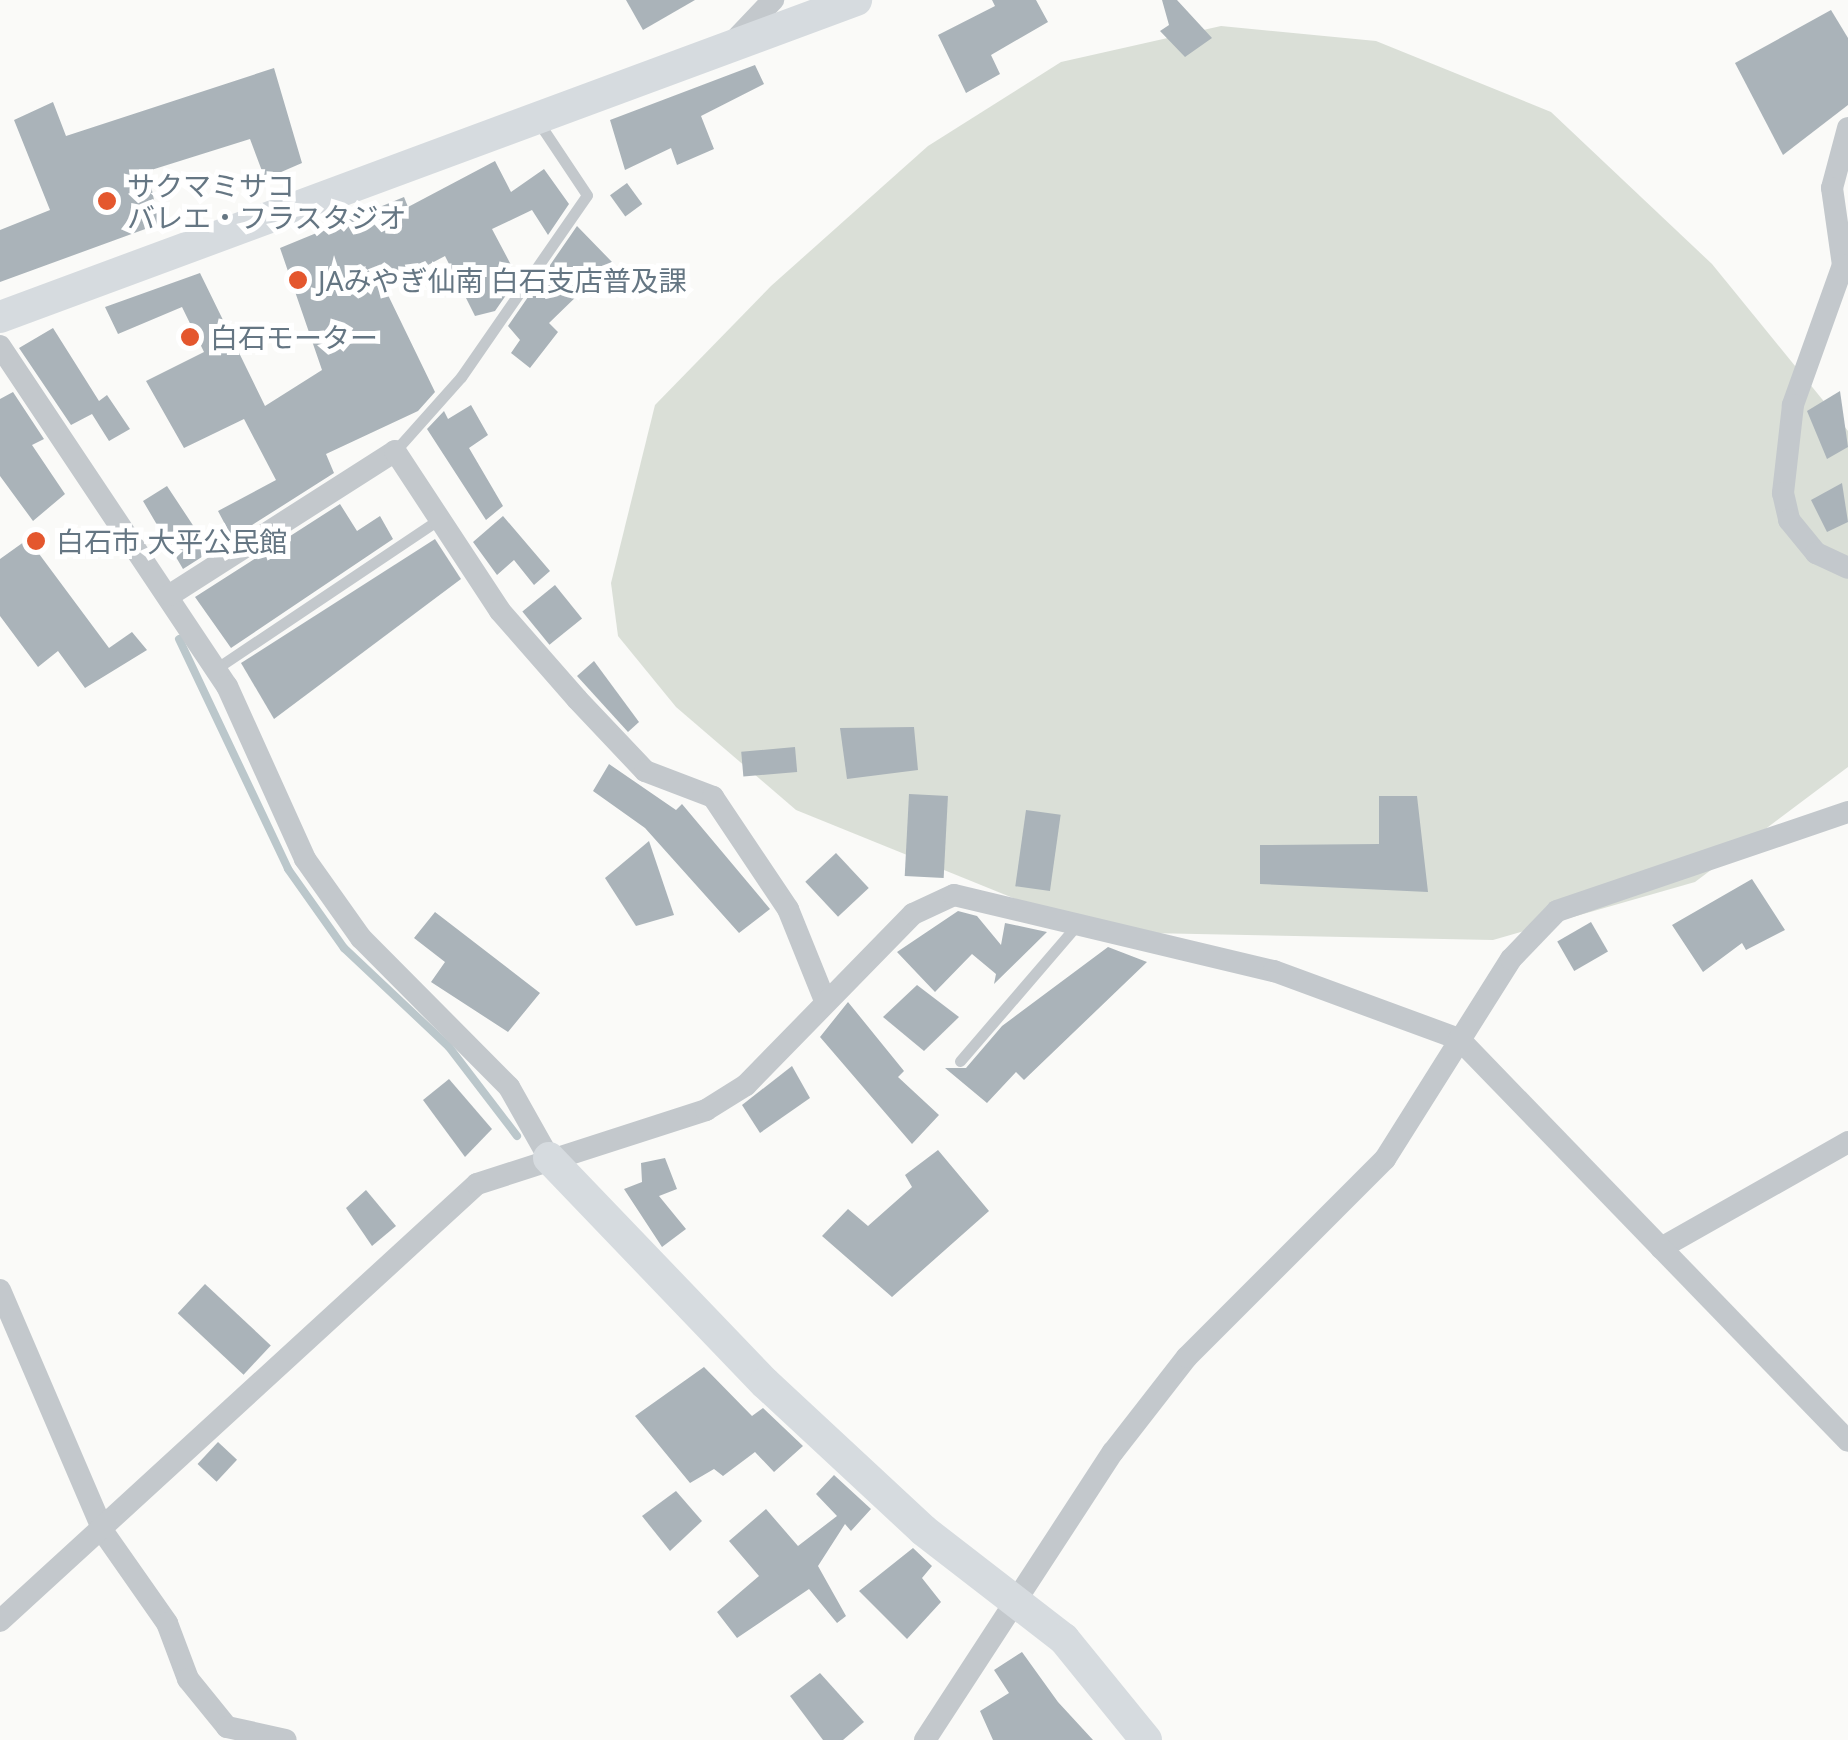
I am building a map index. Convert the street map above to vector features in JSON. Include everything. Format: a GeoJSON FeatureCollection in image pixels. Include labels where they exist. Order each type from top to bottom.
{"type":"FeatureCollection","features":[{"type":"Feature","properties":{"kind":"street"},"geometry":{"type":"LineString","coordinates":[[730,45],[773,0]]}},
{"type":"Feature","properties":{"kind":"street"},"geometry":{"type":"LineString","coordinates":[[0,317],[856,0]]}},
{"type":"Feature","properties":{"kind":"street"},"geometry":{"type":"LineString","coordinates":[[1848,128],[1832,188],[1842,265],[1792,405],[1783,493],[1789,520],[1816,553],[1848,568]]}},
{"type":"Feature","properties":{"kind":"street"},"geometry":{"type":"LineString","coordinates":[[0,346],[217,668],[305,859],[361,938],[509,1086],[549,1158],[766,1383],[923,1530],[1064,1640],[1146,1740]]}},
{"type":"Feature","properties":{"kind":"street"},"geometry":{"type":"LineString","coordinates":[[170,595],[395,451],[500,612],[645,771],[713,796],[788,908],[824,998]]}},
{"type":"Feature","properties":{"kind":"street"},"geometry":{"type":"LineString","coordinates":[[925,1740],[1013,1597],[1187,1357],[1385,1159],[1511,959],[1557,911],[1848,812]]}},
{"type":"Feature","properties":{"kind":"street"},"geometry":{"type":"LineString","coordinates":[[0,1621],[104,1533],[192,1442],[477,1184],[706,1110],[746,1085],[824,998],[913,914],[954,895],[1081,920],[1274,971],[1459,1039],[1848,1441]]}},
{"type":"Feature","properties":{"kind":"street"},"geometry":{"type":"LineString","coordinates":[[1661,1248],[1848,1142]]}},
{"type":"Feature","properties":{"kind":"street"},"geometry":{"type":"LineString","coordinates":[[0,1290],[104,1533],[167,1623],[188,1679],[227,1727],[286,1740]]}},
{"type":"Feature","properties":{"kind":"lane"},"geometry":{"type":"LineString","coordinates":[[395,451],[462,378],[587,195],[535,117]]}},
{"type":"Feature","properties":{"kind":"lane"},"geometry":{"type":"LineString","coordinates":[[217,668],[441,518]]}},
{"type":"Feature","properties":{"kind":"lane"},"geometry":{"type":"LineString","coordinates":[[960,1061],[1081,920]]}},
{"type":"Feature","properties":{"kind":"shaded area"},"geometry":{"type":"Polygon","coordinates":[[[1221,26],[1376,41],[1551,112],[1712,264],[1848,431],[1848,767],[1695,882],[1493,940],[1097,932],[796,810],[676,707],[618,636],[611,583],[655,405],[771,286],[928,146],[1061,62],[1221,26]]]}},
{"type":"Feature","properties":{"kind":"building"},"geometry":{"type":"Polygon","coordinates":[[[626,0],[695,0],[643,30],[626,0]]]}},
{"type":"Feature","properties":{"kind":"building"},"geometry":{"type":"Polygon","coordinates":[[[992,0],[1036,0],[1048,22],[991,55],[1000,74],[966,93],[938,35],[995,6],[992,0]]]}},
{"type":"Feature","properties":{"kind":"building"},"geometry":{"type":"Polygon","coordinates":[[[1162,0],[1177,0],[1212,38],[1185,57],[1160,31],[1169,25],[1162,0]]]}},
{"type":"Feature","properties":{"kind":"building"},"geometry":{"type":"Polygon","coordinates":[[[1831,10],[1848,38],[1848,105],[1783,155],[1735,63],[1831,10]]]}},
{"type":"Feature","properties":{"kind":"building"},"geometry":{"type":"Polygon","coordinates":[[[755,65],[764,84],[701,116],[714,149],[677,165],[671,148],[625,170],[610,120],[755,65]]]}},
{"type":"Feature","properties":{"kind":"building"},"geometry":{"type":"Polygon","coordinates":[[[274,68],[302,163],[265,179],[250,139],[148,171],[159,224],[0,282],[0,230],[50,210],[14,120],[53,102],[66,136],[274,68]]]}},
{"type":"Feature","properties":{"kind":"building"},"geometry":{"type":"Polygon","coordinates":[[[495,161],[511,192],[544,169],[569,204],[548,235],[532,210],[492,229],[518,278],[495,311],[475,316],[445,256],[392,284],[387,293],[435,392],[418,411],[326,454],[334,473],[183,569],[143,501],[167,486],[204,542],[227,528],[218,511],[276,480],[244,419],[184,448],[146,381],[204,352],[182,307],[118,334],[105,307],[200,273],[265,406],[322,370],[280,248],[404,197],[408,207],[495,161]]]}},
{"type":"Feature","properties":{"kind":"building"},"geometry":{"type":"Polygon","coordinates":[[[627,183],[642,204],[625,216],[610,195],[627,183]]]}},
{"type":"Feature","properties":{"kind":"building"},"geometry":{"type":"Polygon","coordinates":[[[577,226],[612,262],[549,323],[558,332],[530,368],[511,353],[520,340],[508,326],[577,226]]]}},
{"type":"Feature","properties":{"kind":"building"},"geometry":{"type":"Polygon","coordinates":[[[53,328],[99,401],[107,395],[130,429],[109,441],[92,414],[71,425],[19,348],[53,328]]]}},
{"type":"Feature","properties":{"kind":"building"},"geometry":{"type":"Polygon","coordinates":[[[1840,391],[1848,447],[1827,459],[1807,411],[1840,391]]]}},
{"type":"Feature","properties":{"kind":"building"},"geometry":{"type":"Polygon","coordinates":[[[13,392],[44,439],[32,445],[65,494],[33,521],[0,476],[0,399],[13,392]]]}},
{"type":"Feature","properties":{"kind":"building"},"geometry":{"type":"Polygon","coordinates":[[[471,405],[488,435],[469,448],[503,506],[486,520],[427,429],[444,411],[448,419],[471,405]]]}},
{"type":"Feature","properties":{"kind":"building"},"geometry":{"type":"Polygon","coordinates":[[[1842,483],[1848,522],[1827,532],[1811,500],[1842,483]]]}},
{"type":"Feature","properties":{"kind":"building"},"geometry":{"type":"Polygon","coordinates":[[[340,504],[357,531],[380,516],[393,539],[231,648],[195,597],[340,504]]]}},
{"type":"Feature","properties":{"kind":"building"},"geometry":{"type":"Polygon","coordinates":[[[503,516],[550,571],[534,585],[514,560],[497,575],[473,542],[503,516]]]}},
{"type":"Feature","properties":{"kind":"building"},"geometry":{"type":"Polygon","coordinates":[[[28,539],[109,648],[132,632],[147,650],[85,688],[58,651],[38,667],[0,616],[0,559],[28,539]]]}},
{"type":"Feature","properties":{"kind":"building"},"geometry":{"type":"Polygon","coordinates":[[[435,539],[461,579],[274,719],[241,663],[435,539]]]}},
{"type":"Feature","properties":{"kind":"building"},"geometry":{"type":"Polygon","coordinates":[[[555,585],[582,618],[549,645],[522,611],[555,585]]]}},
{"type":"Feature","properties":{"kind":"building"},"geometry":{"type":"Polygon","coordinates":[[[594,661],[639,722],[628,732],[577,676],[594,661]]]}},
{"type":"Feature","properties":{"kind":"building"},"geometry":{"type":"Polygon","coordinates":[[[914,727],[918,770],[847,779],[840,728],[914,727]]]}},
{"type":"Feature","properties":{"kind":"building"},"geometry":{"type":"Polygon","coordinates":[[[795,747],[797,772],[743,777],[741,752],[795,747]]]}},
{"type":"Feature","properties":{"kind":"building"},"geometry":{"type":"Polygon","coordinates":[[[609,764],[676,810],[682,804],[770,909],[739,933],[645,828],[593,791],[609,764]]]}},
{"type":"Feature","properties":{"kind":"building"},"geometry":{"type":"Polygon","coordinates":[[[909,794],[948,796],[944,878],[905,876],[909,794]]]}},
{"type":"Feature","properties":{"kind":"building"},"geometry":{"type":"Polygon","coordinates":[[[1379,796],[1417,796],[1428,892],[1260,884],[1260,845],[1379,844],[1379,796]]]}},
{"type":"Feature","properties":{"kind":"building"},"geometry":{"type":"Polygon","coordinates":[[[1026,810],[1061,815],[1050,891],[1015,886],[1026,810]]]}},
{"type":"Feature","properties":{"kind":"building"},"geometry":{"type":"Polygon","coordinates":[[[649,841],[674,915],[636,926],[605,878],[649,841]]]}},
{"type":"Feature","properties":{"kind":"building"},"geometry":{"type":"Polygon","coordinates":[[[836,853],[869,888],[838,917],[805,882],[836,853]]]}},
{"type":"Feature","properties":{"kind":"building"},"geometry":{"type":"Polygon","coordinates":[[[1752,879],[1785,930],[1746,950],[1742,943],[1703,972],[1672,925],[1752,879]]]}},
{"type":"Feature","properties":{"kind":"building"},"geometry":{"type":"Polygon","coordinates":[[[958,911],[977,916],[1001,945],[1005,923],[1047,932],[994,984],[996,974],[972,954],[935,992],[897,952],[958,911]]]}},
{"type":"Feature","properties":{"kind":"building"},"geometry":{"type":"Polygon","coordinates":[[[435,912],[540,993],[508,1032],[431,982],[445,962],[414,938],[435,912]]]}},
{"type":"Feature","properties":{"kind":"building"},"geometry":{"type":"Polygon","coordinates":[[[1591,922],[1608,951],[1574,971],[1557,942],[1591,922]]]}},
{"type":"Feature","properties":{"kind":"building"},"geometry":{"type":"Polygon","coordinates":[[[1108,947],[1147,962],[1024,1080],[1016,1072],[987,1103],[945,1068],[966,1068],[1002,1026],[1108,947]]]}},
{"type":"Feature","properties":{"kind":"building"},"geometry":{"type":"Polygon","coordinates":[[[917,985],[959,1017],[924,1051],[883,1017],[917,985]]]}},
{"type":"Feature","properties":{"kind":"building"},"geometry":{"type":"Polygon","coordinates":[[[848,1002],[904,1071],[898,1077],[939,1115],[912,1144],[820,1037],[848,1002]]]}},
{"type":"Feature","properties":{"kind":"building"},"geometry":{"type":"Polygon","coordinates":[[[792,1066],[810,1098],[760,1133],[742,1105],[792,1066]]]}},
{"type":"Feature","properties":{"kind":"building"},"geometry":{"type":"Polygon","coordinates":[[[449,1079],[492,1129],[465,1157],[423,1100],[449,1079]]]}},
{"type":"Feature","properties":{"kind":"building"},"geometry":{"type":"Polygon","coordinates":[[[938,1150],[989,1211],[892,1297],[822,1236],[848,1209],[868,1226],[912,1187],[905,1175],[938,1150]]]}},
{"type":"Feature","properties":{"kind":"building"},"geometry":{"type":"Polygon","coordinates":[[[665,1158],[677,1189],[659,1196],[686,1229],[662,1247],[624,1189],[642,1182],[641,1163],[665,1158]]]}},
{"type":"Feature","properties":{"kind":"building"},"geometry":{"type":"Polygon","coordinates":[[[366,1190],[396,1226],[372,1246],[346,1208],[366,1190]]]}},
{"type":"Feature","properties":{"kind":"building"},"geometry":{"type":"Polygon","coordinates":[[[205,1284],[271,1345],[244,1375],[178,1313],[205,1284]]]}},
{"type":"Feature","properties":{"kind":"building"},"geometry":{"type":"Polygon","coordinates":[[[704,1367],[752,1416],[763,1408],[803,1446],[774,1472],[755,1452],[723,1476],[714,1469],[690,1483],[635,1416],[704,1367]]]}},
{"type":"Feature","properties":{"kind":"building"},"geometry":{"type":"Polygon","coordinates":[[[218,1442],[237,1460],[217,1482],[198,1464],[218,1442]]]}},
{"type":"Feature","properties":{"kind":"building"},"geometry":{"type":"Polygon","coordinates":[[[834,1475],[871,1509],[851,1531],[845,1524],[818,1566],[846,1616],[837,1623],[809,1589],[737,1638],[717,1612],[759,1576],[729,1541],[766,1509],[798,1546],[837,1516],[816,1494],[834,1475]]]}},
{"type":"Feature","properties":{"kind":"building"},"geometry":{"type":"Polygon","coordinates":[[[676,1491],[702,1521],[670,1551],[642,1516],[676,1491]]]}},
{"type":"Feature","properties":{"kind":"building"},"geometry":{"type":"Polygon","coordinates":[[[913,1548],[932,1566],[922,1578],[941,1602],[907,1639],[859,1591],[913,1548]]]}},
{"type":"Feature","properties":{"kind":"building"},"geometry":{"type":"Polygon","coordinates":[[[1022,1652],[1058,1702],[1093,1740],[993,1740],[980,1711],[1009,1693],[994,1670],[1022,1652]]]}},
{"type":"Feature","properties":{"kind":"building"},"geometry":{"type":"Polygon","coordinates":[[[820,1673],[864,1722],[843,1740],[823,1740],[790,1696],[820,1673]]]}},
{"type":"Feature","properties":{"kind":"waterway"},"geometry":{"type":"LineString","coordinates":[[179,639],[288,869],[344,948],[449,1047],[517,1136]]}},
{"type":"Feature","properties":{"kind":"place","name":"サクマミサコ バレエ・フラスタジオ"},"geometry":{"type":"Point","coordinates":[107,201]}},
{"type":"Feature","properties":{"kind":"place","name":"JAみやぎ仙南 白石支店普及課"},"geometry":{"type":"Point","coordinates":[298,280]}},
{"type":"Feature","properties":{"kind":"place","name":"白石モーター"},"geometry":{"type":"Point","coordinates":[190,337]}},
{"type":"Feature","properties":{"kind":"place","name":"白石市 大平公民館"},"geometry":{"type":"Point","coordinates":[36,541]}}]}
